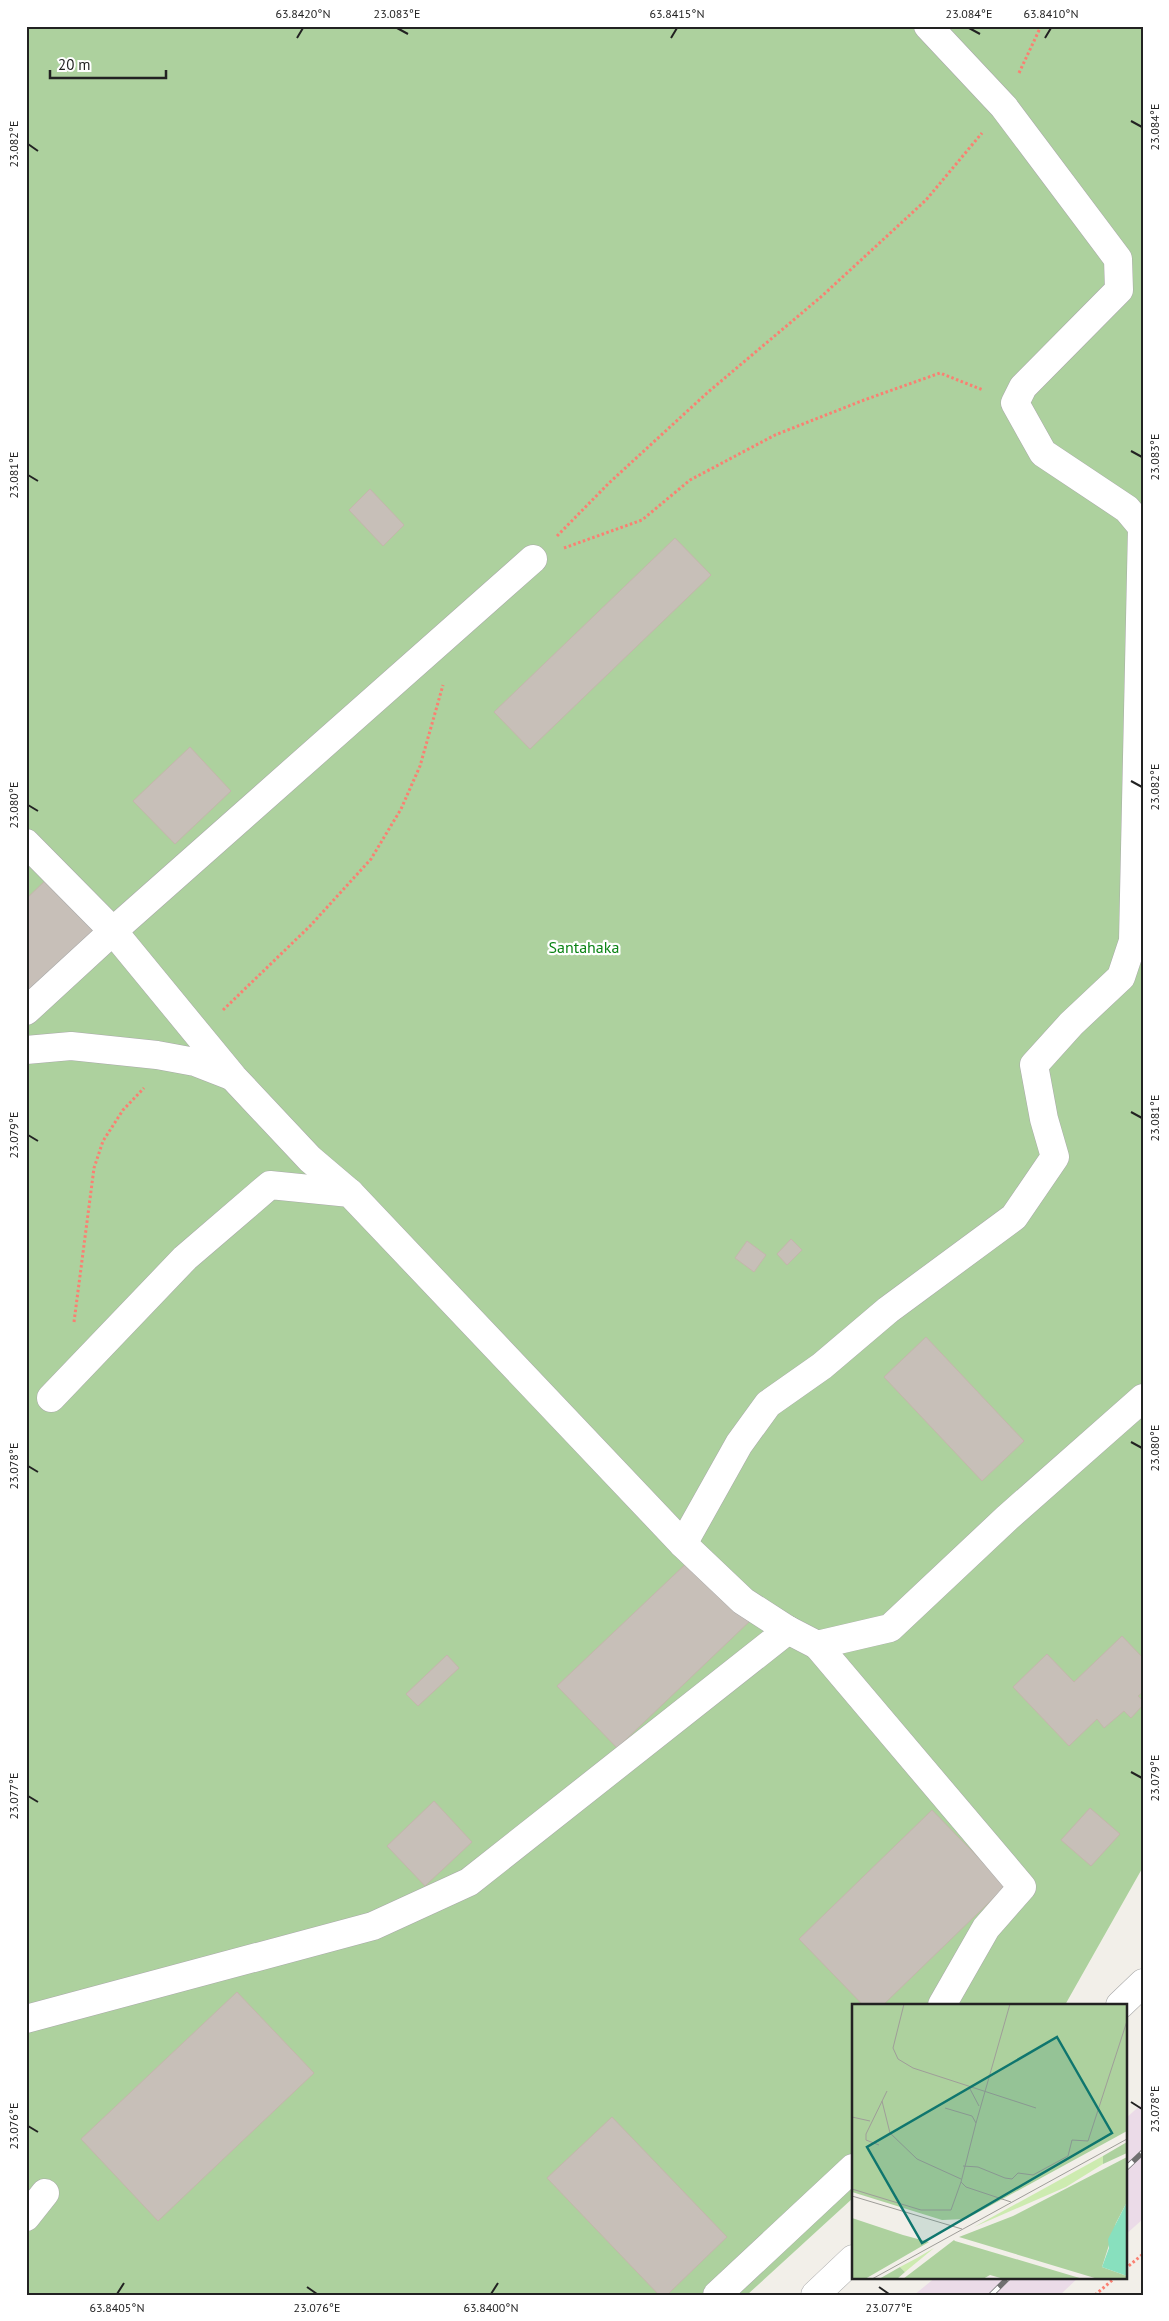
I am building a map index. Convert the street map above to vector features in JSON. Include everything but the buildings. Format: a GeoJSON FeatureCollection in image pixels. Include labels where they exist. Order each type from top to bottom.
{"type":"FeatureCollection","features":[{"type":"Feature","properties":{"kind":"lane"},"geometry":{"type":"LineString","coordinates":[[683,1544],[739,1444],[768,1404],[822,1366],[888,1310],[1014,1217],[1055,1157],[1044,1119],[1034,1065],[1071,1024],[1121,977],[1133,941],[1142,527],[1127,509],[1043,453],[1015,404],[1023,387],[1119,290],[1118,259],[1004,107],[928,26]]}},
{"type":"Feature","properties":{"kind":"lane"},"geometry":{"type":"LineString","coordinates":[[26,1011],[113,931],[532,559]]}},
{"type":"Feature","properties":{"kind":"lane"},"geometry":{"type":"LineString","coordinates":[[26,843],[113,931],[233,1077],[310,1159],[350,1193],[683,1544],[743,1601],[788,1630],[817,1645],[1022,1887],[986,1928],[943,2004]]}},
{"type":"Feature","properties":{"kind":"lane"},"geometry":{"type":"LineString","coordinates":[[26,1050],[71,1046],[172,1057],[195,1062],[233,1077]]}},
{"type":"Feature","properties":{"kind":"lane"},"geometry":{"type":"LineString","coordinates":[[51,1398],[185,1258],[270,1185],[350,1193]]}},
{"type":"Feature","properties":{"kind":"lane"},"geometry":{"type":"LineString","coordinates":[[817,1645],[890,1628],[1007,1518],[1143,1398]]}},
{"type":"Feature","properties":{"kind":"lane"},"geometry":{"type":"LineString","coordinates":[[26,2019],[373,1926],[469,1882],[788,1630]]}},
{"type":"Feature","properties":{"kind":"lane"},"geometry":{"type":"LineString","coordinates":[[1121,2004],[1143,1983]]}},
{"type":"Feature","properties":{"kind":"lane"},"geometry":{"type":"LineString","coordinates":[[717,2295],[852,2169]]}},
{"type":"Feature","properties":{"kind":"lane"},"geometry":{"type":"LineString","coordinates":[[26,2217],[45,2193]]}},
{"type":"Feature","properties":{"kind":"lane"},"geometry":{"type":"LineString","coordinates":[[815,2295],[852,2260]]}},
{"type":"Feature","properties":{"kind":"path"},"geometry":{"type":"LineString","coordinates":[[532,559],[609,483],[707,393],[822,296],[926,200],[1004,107],[1041,26]]}},
{"type":"Feature","properties":{"kind":"path"},"geometry":{"type":"LineString","coordinates":[[532,559],[642,520],[690,480],[775,435],[940,373],[1015,404]]}},
{"type":"Feature","properties":{"kind":"path"},"geometry":{"type":"LineString","coordinates":[[198,1034],[310,926],[371,859],[401,809],[420,766],[444,682]]}},
{"type":"Feature","properties":{"kind":"path"},"geometry":{"type":"LineString","coordinates":[[74,1323],[94,1168],[103,1141],[123,1110],[172,1057]]}},
{"type":"Feature","properties":{"kind":"path"},"geometry":{"type":"LineString","coordinates":[[1126,2268],[1143,2254]]}},
{"type":"Feature","properties":{"kind":"path"},"geometry":{"type":"LineString","coordinates":[[1095,2295],[1115,2278]]}},
{"type":"Feature","properties":{"kind":"shaded area"},"geometry":{"type":"Polygon","coordinates":[[[1143,2103],[1143,2219],[1126,2234],[1126,2118],[1143,2103]]]}},
{"type":"Feature","properties":{"kind":"shaded area"},"geometry":{"type":"Polygon","coordinates":[[[935,2278],[1078,2278],[1060,2295],[914,2295],[935,2278]]]}},
{"type":"Feature","properties":{"kind":"green space","name":"Santahaka"},"geometry":{"type":"Polygon","coordinates":[[[26,26],[1143,26],[1143,1867],[1066,2004],[852,2004],[852,2199],[747,2295],[26,2295],[26,26]]]}},
{"type":"Feature","properties":{"kind":"railway"},"geometry":{"type":"LineString","coordinates":[[1126,2168],[1143,2152]]}},
{"type":"Feature","properties":{"kind":"railway"},"geometry":{"type":"LineString","coordinates":[[991,2295],[1008,2278]]}}]}
